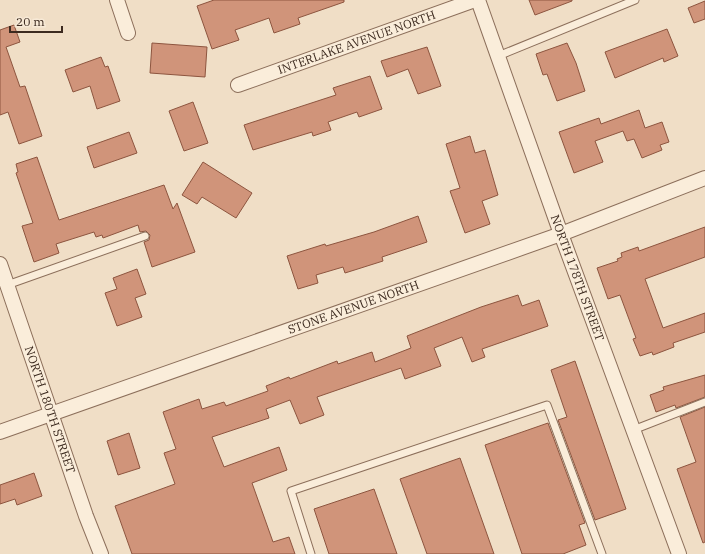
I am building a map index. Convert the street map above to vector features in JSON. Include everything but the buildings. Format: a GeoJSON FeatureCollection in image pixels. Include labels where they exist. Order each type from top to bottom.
{"type":"FeatureCollection","features":[{"type":"Feature","properties":{"kind":"street"},"geometry":{"type":"LineString","coordinates":[[116,0],[128,33]]}},
{"type":"Feature","properties":{"kind":"street","name":"NORTH 178TH STREET"},"geometry":{"type":"LineString","coordinates":[[476,0],[498,56],[560,234],[679,554]]}},
{"type":"Feature","properties":{"kind":"street","name":"INTERLAKE AVENUE NORTH"},"geometry":{"type":"LineString","coordinates":[[238,85],[476,0]]}},
{"type":"Feature","properties":{"kind":"street","name":"STONE AVENUE NORTH"},"geometry":{"type":"LineString","coordinates":[[0,432],[560,234],[705,178]]}},
{"type":"Feature","properties":{"kind":"street","name":"NORTH 180TH STREET"},"geometry":{"type":"LineString","coordinates":[[0,264],[86,516],[102,554]]}},
{"type":"Feature","properties":{"kind":"lane"},"geometry":{"type":"LineString","coordinates":[[498,56],[635,0]]}},
{"type":"Feature","properties":{"kind":"lane"},"geometry":{"type":"LineString","coordinates":[[7,285],[145,236]]}},
{"type":"Feature","properties":{"kind":"lane"},"geometry":{"type":"LineString","coordinates":[[633,430],[705,402]]}},
{"type":"Feature","properties":{"kind":"lane"},"geometry":{"type":"LineString","coordinates":[[312,554],[291,491],[547,405],[602,554]]}}]}
